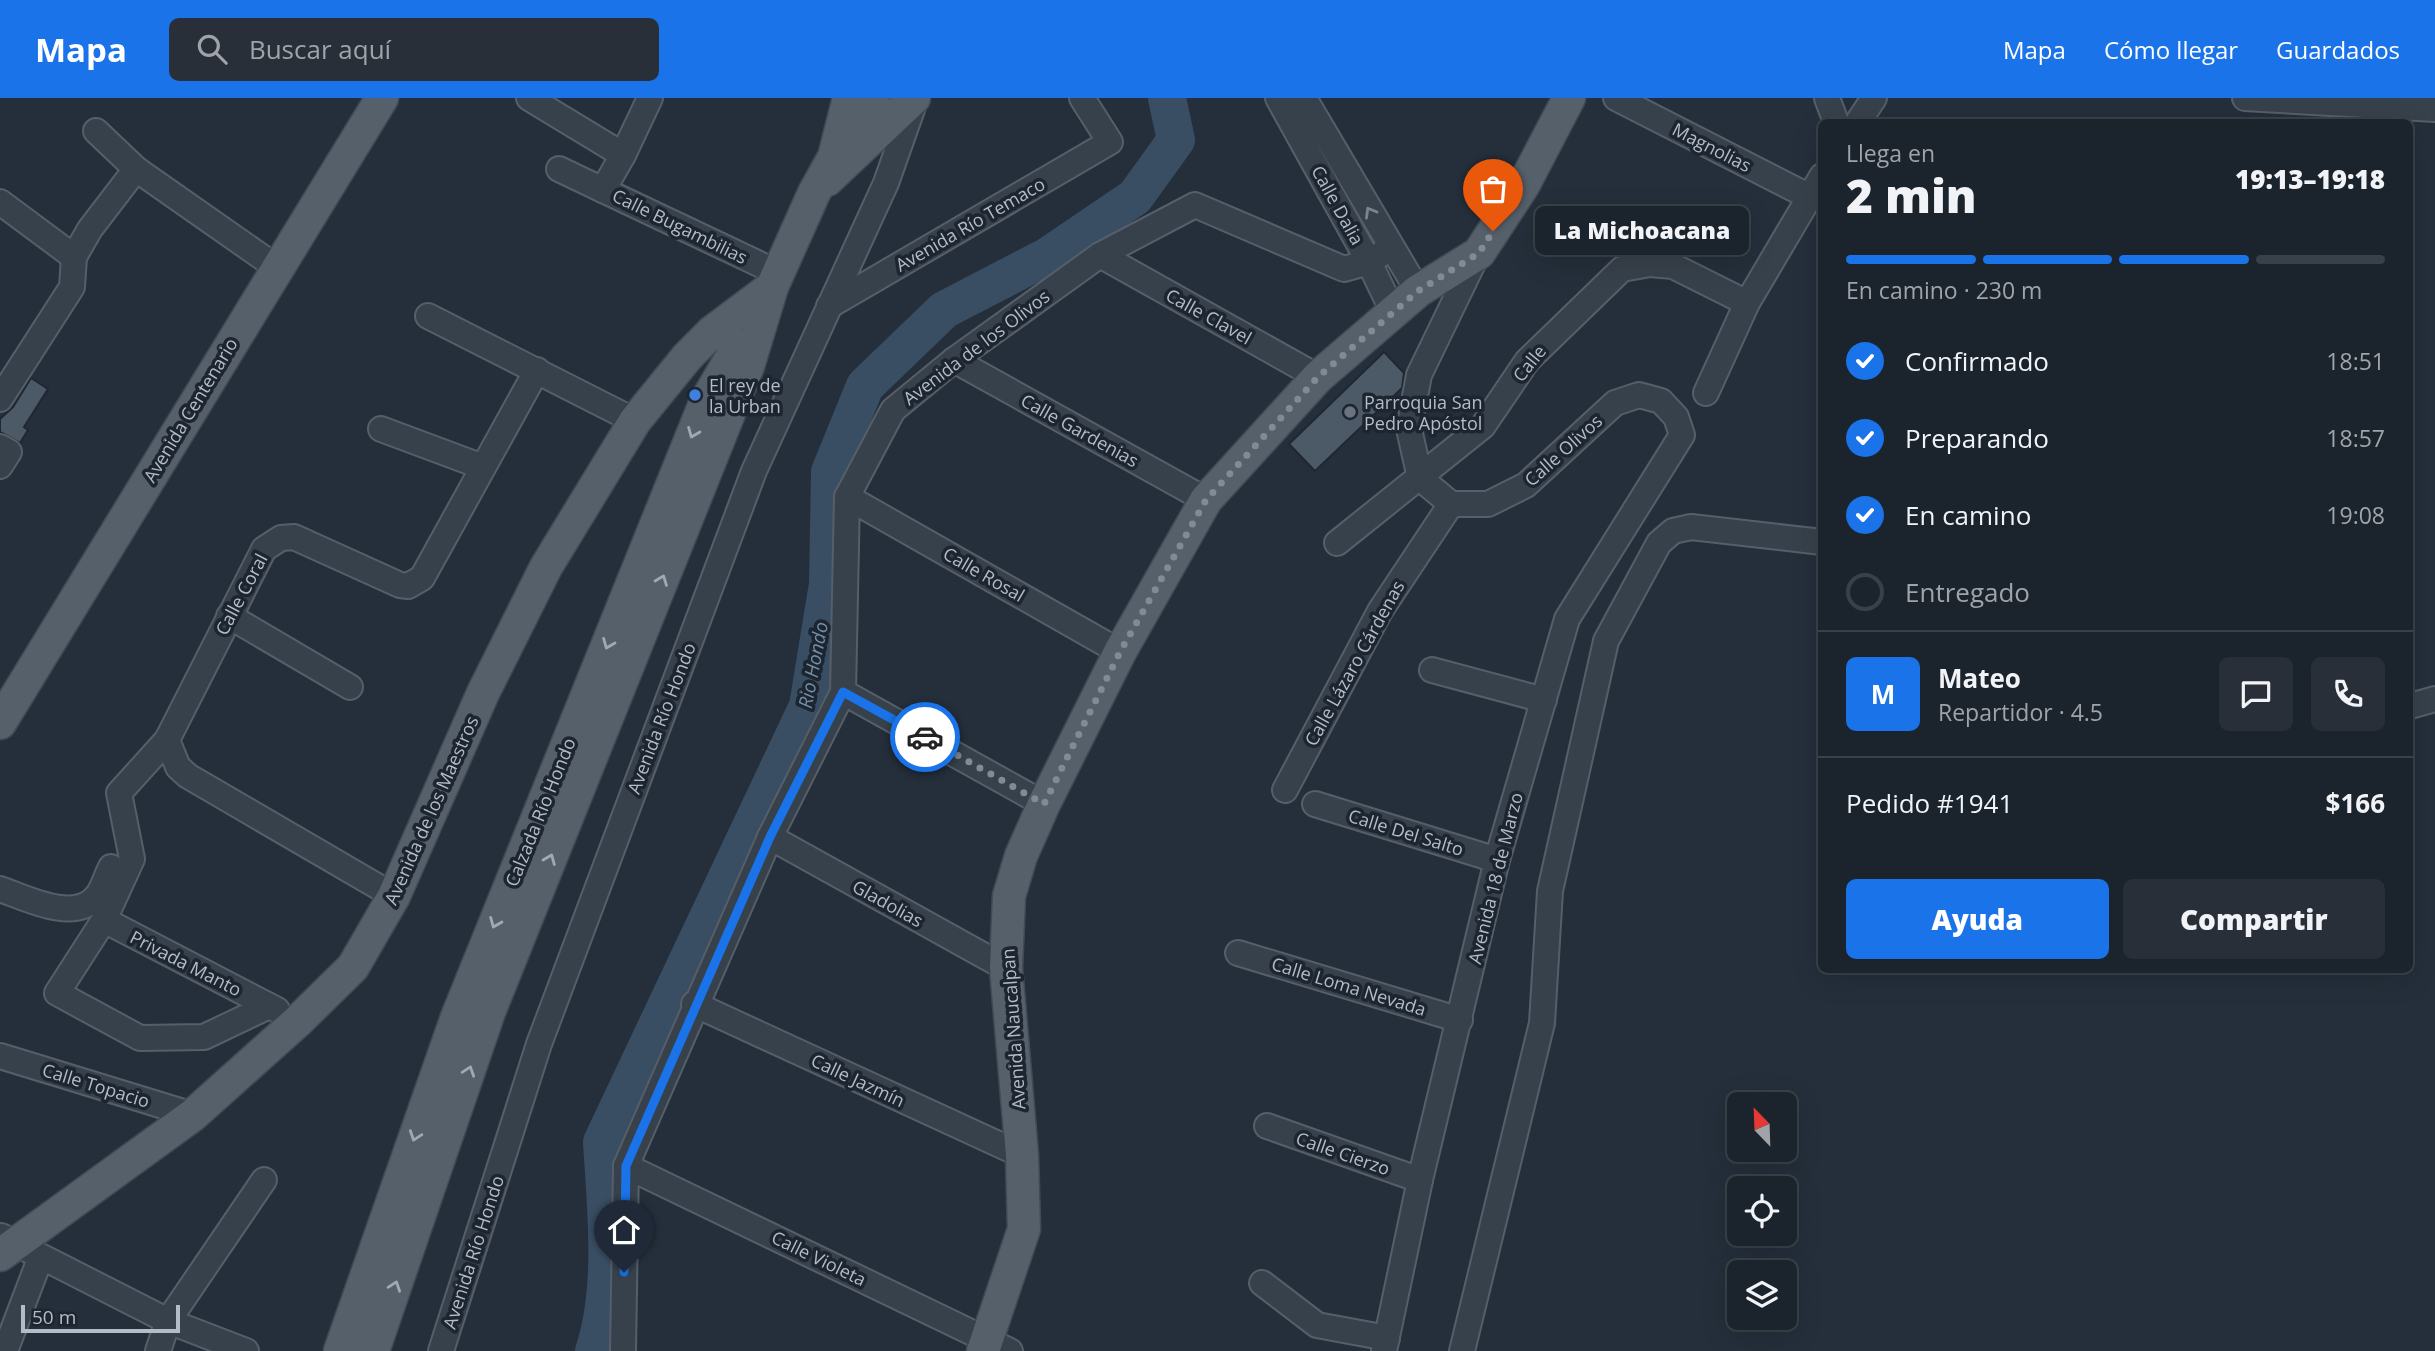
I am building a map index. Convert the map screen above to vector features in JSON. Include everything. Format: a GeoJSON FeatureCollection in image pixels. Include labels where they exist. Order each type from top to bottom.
{"type":"FeatureCollection","features":[{"type":"Feature","properties":{"kind":"main road","name":"Avenida Centenario"},"geometry":{"type":"LineString","coordinates":[[0,723],[276,267],[382,98]]}},
{"type":"Feature","properties":{"kind":"main road","name":"Calzada Río Hondo"},"geometry":{"type":"LineString","coordinates":[[340,1351],[457,1017],[701,413],[775,280],[814,193],[834,157],[849,98]]}},
{"type":"Feature","properties":{"kind":"main road"},"geometry":{"type":"LineString","coordinates":[[834,157],[873,98]]}},
{"type":"Feature","properties":{"kind":"main road"},"geometry":{"type":"LineString","coordinates":[[814,193],[915,98]]}},
{"type":"Feature","properties":{"kind":"main road","name":"Avenida Naucalpan"},"geometry":{"type":"LineString","coordinates":[[994,1347],[1024,1229],[1022,1155],[1006,968],[1009,896],[1021,856],[1044,804],[1120,652],[1206,500],[1318,377],[1418,291],[1479,253],[1523,186],[1569,98]]}},
{"type":"Feature","properties":{"kind":"main road","name":"Calzada Río Hondo"},"geometry":{"type":"LineString","coordinates":[[373,1351],[489,1012],[748,366],[775,280]]}},
{"type":"Feature","properties":{"kind":"main road","name":"Avenida de los Maestros"},"geometry":{"type":"LineString","coordinates":[[14,1248],[193,1115],[298,1021],[353,967],[394,897],[482,693],[546,567],[635,421],[687,357],[712,332],[775,280]]}},
{"type":"Feature","properties":{"kind":"street"},"geometry":{"type":"LineString","coordinates":[[529,98],[623,155]]}},
{"type":"Feature","properties":{"kind":"street","name":"Calle Bugambilias"},"geometry":{"type":"LineString","coordinates":[[650,98],[603,190],[775,280]]}},
{"type":"Feature","properties":{"kind":"street","name":"Avenida Río Hondo"},"geometry":{"type":"LineString","coordinates":[[441,1351],[544,1031],[754,471],[886,183],[915,98]]}},
{"type":"Feature","properties":{"kind":"street","name":"Avenida Río Temaco"},"geometry":{"type":"LineString","coordinates":[[829,306],[1110,142],[1082,98]]}},
{"type":"Feature","properties":{"kind":"street","name":"Calle Dalia"},"geometry":{"type":"LineString","coordinates":[[1278,98],[1369,262],[1394,314]]}},
{"type":"Feature","properties":{"kind":"street","name":"Calle Dalia"},"geometry":{"type":"LineString","coordinates":[[1304,98],[1390,248],[1418,291]]}},
{"type":"Feature","properties":{"kind":"street","name":"Magnolias"},"geometry":{"type":"LineString","coordinates":[[1616,98],[1808,196]]}},
{"type":"Feature","properties":{"kind":"street"},"geometry":{"type":"LineString","coordinates":[[1827,98],[1835,119]]}},
{"type":"Feature","properties":{"kind":"street"},"geometry":{"type":"LineString","coordinates":[[1860,119],[1874,98]]}},
{"type":"Feature","properties":{"kind":"street"},"geometry":{"type":"LineString","coordinates":[[2245,98],[2435,109]]}},
{"type":"Feature","properties":{"kind":"street"},"geometry":{"type":"LineString","coordinates":[[96,131],[136,169],[276,267]]}},
{"type":"Feature","properties":{"kind":"street"},"geometry":{"type":"LineString","coordinates":[[0,399],[72,287],[74,257],[90,229],[136,169]]}},
{"type":"Feature","properties":{"kind":"street"},"geometry":{"type":"LineString","coordinates":[[559,169],[603,190]]}},
{"type":"Feature","properties":{"kind":"street"},"geometry":{"type":"LineString","coordinates":[[1706,393],[1747,303],[1818,182]]}},
{"type":"Feature","properties":{"kind":"street"},"geometry":{"type":"LineString","coordinates":[[0,202],[74,257]]}},
{"type":"Feature","properties":{"kind":"street","name":"Avenida de los Olivos"},"geometry":{"type":"LineString","coordinates":[[623,1351],[626,1166],[694,1004],[770,837],[843,692],[847,497],[893,410],[954,360],[1100,255],[1195,205],[1344,269],[1369,262],[1390,248]]}},
{"type":"Feature","properties":{"kind":"street"},"geometry":{"type":"LineString","coordinates":[[1451,504],[1420,478],[1409,429],[1419,375],[1479,253]]}},
{"type":"Feature","properties":{"kind":"street","name":"Calle Clavel"},"geometry":{"type":"LineString","coordinates":[[1100,255],[1318,377]]}},
{"type":"Feature","properties":{"kind":"street","name":"Calle"},"geometry":{"type":"LineString","coordinates":[[1337,543],[1483,426],[1527,361],[1567,319],[1622,269],[1650,264],[1673,266],[1747,303]]}},
{"type":"Feature","properties":{"kind":"street"},"geometry":{"type":"LineString","coordinates":[[428,316],[635,421]]}},
{"type":"Feature","properties":{"kind":"street","name":"Calle Gardenias"},"geometry":{"type":"LineString","coordinates":[[954,360],[1206,500]]}},
{"type":"Feature","properties":{"kind":"street","name":"Calle Coral"},"geometry":{"type":"LineString","coordinates":[[104,920],[132,859],[119,793],[167,740],[264,549],[281,538],[294,537],[400,585],[415,583],[422,578],[537,370]]}},
{"type":"Feature","properties":{"kind":"street","name":"Calle Olivos"},"geometry":{"type":"LineString","coordinates":[[1451,504],[1488,504],[1526,485],[1615,403],[1639,395],[1661,401],[1676,417],[1682,435]]}},
{"type":"Feature","properties":{"kind":"street"},"geometry":{"type":"LineString","coordinates":[[381,429],[483,467]]}},
{"type":"Feature","properties":{"kind":"street","name":"Avenida 18 de Marzo"},"geometry":{"type":"LineString","coordinates":[[1386,1344],[1420,1180],[1497,860],[1567,619],[1682,435]]}},
{"type":"Feature","properties":{"kind":"street"},"geometry":{"type":"LineString","coordinates":[[0,447],[9,452],[0,466]]}},
{"type":"Feature","properties":{"kind":"street","name":"Calle Rosal"},"geometry":{"type":"LineString","coordinates":[[847,497],[1120,652]]}},
{"type":"Feature","properties":{"kind":"street","name":"Calle Lázaro Cárdenas"},"geometry":{"type":"LineString","coordinates":[[1285,790],[1380,611],[1451,504]]}},
{"type":"Feature","properties":{"kind":"street"},"geometry":{"type":"LineString","coordinates":[[1462,1351],[1542,1023],[1550,891],[1606,641],[1659,543],[1673,531],[1691,527],[1818,542]]}},
{"type":"Feature","properties":{"kind":"street"},"geometry":{"type":"LineString","coordinates":[[229,616],[350,687]]}},
{"type":"Feature","properties":{"kind":"street"},"geometry":{"type":"LineString","coordinates":[[1433,670],[1544,700]]}},
{"type":"Feature","properties":{"kind":"street"},"geometry":{"type":"LineString","coordinates":[[843,692],[1044,804]]}},
{"type":"Feature","properties":{"kind":"street"},"geometry":{"type":"LineString","coordinates":[[2413,705],[2435,699]]}},
{"type":"Feature","properties":{"kind":"street"},"geometry":{"type":"LineString","coordinates":[[167,740],[178,768],[188,776],[394,897]]}},
{"type":"Feature","properties":{"kind":"street"},"geometry":{"type":"LineString","coordinates":[[0,889],[49,905],[69,908],[83,906],[96,897],[115,859],[117,843],[101,789]]}},
{"type":"Feature","properties":{"kind":"street","name":"Calle Del Salto"},"geometry":{"type":"LineString","coordinates":[[1315,804],[1497,860]]}},
{"type":"Feature","properties":{"kind":"street","name":"Gladolias"},"geometry":{"type":"LineString","coordinates":[[770,837],[1006,968]]}},
{"type":"Feature","properties":{"kind":"street","name":"Privada Manto"},"geometry":{"type":"LineString","coordinates":[[269,1006],[204,1037],[140,1038],[57,993],[104,920],[298,1021]]}},
{"type":"Feature","properties":{"kind":"street","name":"Calle Loma Nevada"},"geometry":{"type":"LineString","coordinates":[[1238,953],[1460,1020]]}},
{"type":"Feature","properties":{"kind":"street","name":"Calle Jazmín"},"geometry":{"type":"LineString","coordinates":[[694,1004],[1022,1155]]}},
{"type":"Feature","properties":{"kind":"street","name":"Calle Topacio"},"geometry":{"type":"LineString","coordinates":[[0,1056],[193,1115]]}},
{"type":"Feature","properties":{"kind":"street","name":"Calle Cierzo"},"geometry":{"type":"LineString","coordinates":[[1267,1126],[1420,1180]]}},
{"type":"Feature","properties":{"kind":"street","name":"Calle Violeta"},"geometry":{"type":"LineString","coordinates":[[626,1166],[994,1347]]}},
{"type":"Feature","properties":{"kind":"street"},"geometry":{"type":"LineString","coordinates":[[158,1351],[168,1321],[264,1180]]}},
{"type":"Feature","properties":{"kind":"street"},"geometry":{"type":"LineString","coordinates":[[5,1351],[14,1248],[168,1321],[246,1351]]}},
{"type":"Feature","properties":{"kind":"street"},"geometry":{"type":"LineString","coordinates":[[1262,1283],[1317,1325],[1386,1344]]}},
{"type":"Feature","properties":{"kind":"building","name":"Parroquia San Pedro Apóstol"},"geometry":{"type":"Polygon","coordinates":[[[1384,352],[1404,373],[1402,388],[1315,471],[1289,444],[1384,352]]]}},
{"type":"Feature","properties":{"kind":"building"},"geometry":{"type":"Polygon","coordinates":[[[31,378],[48,389],[24,427],[28,430],[20,443],[0,432],[0,419],[13,407],[31,378]]]}},
{"type":"Feature","properties":{"kind":"waterway","name":"Rio Hondo"},"geometry":{"type":"LineString","coordinates":[[594,1351],[601,1327],[607,1275],[602,1142],[808,706],[828,584],[830,472],[865,386],[944,310],[1048,256],[1135,197],[1176,140],[1167,98]]}},
{"type":"Feature","properties":{"kind":"way so far"},"geometry":{"type":"LineString","coordinates":[[925,737],[1044,804],[1120,652],[1206,500],[1318,377],[1418,291],[1479,253],[1493,231]]}},
{"type":"Feature","properties":{"kind":"place","name":"La Michoacana"},"geometry":{"type":"Point","coordinates":[1493,231]}},
{"type":"Feature","properties":{"kind":"place","name":"El rey de la Urban"},"geometry":{"type":"Point","coordinates":[695,395]}},
{"type":"Feature","properties":{"kind":"place","name":"Parroquia San Pedro Apóstol"},"geometry":{"type":"Point","coordinates":[1350,412]}},
{"type":"Feature","properties":{"kind":"route"},"geometry":{"type":"LineString","coordinates":[[624,1272],[626,1166],[694,1004],[770,837],[843,692],[925,737]]}}]}
